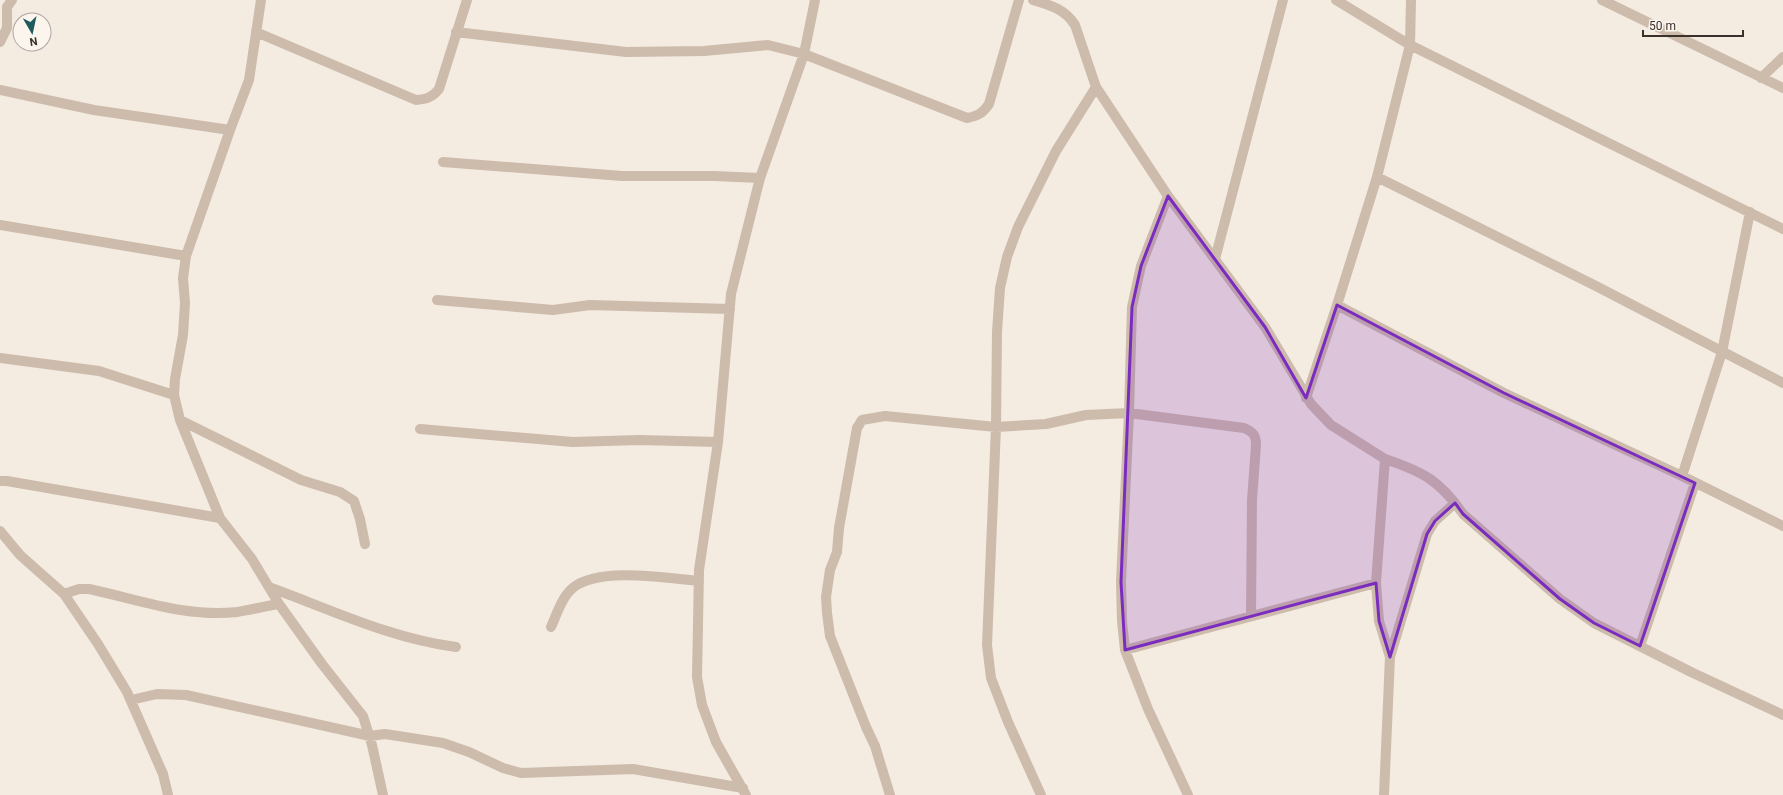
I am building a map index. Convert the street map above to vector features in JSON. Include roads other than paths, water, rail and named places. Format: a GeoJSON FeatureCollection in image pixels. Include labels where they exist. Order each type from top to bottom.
{"type":"FeatureCollection","features":[{"type":"Feature","properties":{"kind":"street"},"geometry":{"type":"LineString","coordinates":[[0,42],[7,28],[7,7],[12,0]]}},
{"type":"Feature","properties":{"kind":"street"},"geometry":{"type":"LineString","coordinates":[[261,0],[249,80],[186,256],[183,335],[175,379],[174,395],[180,420],[220,518],[252,559],[279,604],[322,664],[363,716],[370,736],[383,795]]}},
{"type":"Feature","properties":{"kind":"street"},"geometry":{"type":"LineString","coordinates":[[256,32],[416,100],[427,99],[435,94],[439,89],[467,0]]}},
{"type":"Feature","properties":{"kind":"street"},"geometry":{"type":"LineString","coordinates":[[745,791],[716,742],[702,705],[697,677],[699,581],[718,442],[731,294],[760,178],[804,54],[815,0]]}},
{"type":"Feature","properties":{"kind":"street"},"geometry":{"type":"LineString","coordinates":[[456,32],[626,52],[704,51],[768,45],[804,54],[967,118],[978,116],[989,104],[1019,0]]}},
{"type":"Feature","properties":{"kind":"street"},"geometry":{"type":"LineString","coordinates":[[1033,0],[1058,4],[1070,16],[1075,25],[1096,86],[1168,196],[1264,327],[1306,398],[1331,425],[1386,459],[1414,468],[1437,484],[1463,514],[1560,599],[1594,623],[1691,672],[1783,715]]}},
{"type":"Feature","properties":{"kind":"street"},"geometry":{"type":"LineString","coordinates":[[1215,259],[1283,0]]}},
{"type":"Feature","properties":{"kind":"street"},"geometry":{"type":"LineString","coordinates":[[1336,0],[1410,45],[1783,229]]}},
{"type":"Feature","properties":{"kind":"street"},"geometry":{"type":"LineString","coordinates":[[1306,398],[1377,177],[1410,45],[1411,0]]}},
{"type":"Feature","properties":{"kind":"street"},"geometry":{"type":"LineString","coordinates":[[1602,0],[1783,88]]}},
{"type":"Feature","properties":{"kind":"street"},"geometry":{"type":"LineString","coordinates":[[1761,78],[1783,57]]}},
{"type":"Feature","properties":{"kind":"street"},"geometry":{"type":"LineString","coordinates":[[1041,795],[1008,722],[992,678],[987,645],[996,427],[997,332],[1000,288],[1006,257],[1018,227],[1056,151],[1096,86]]}},
{"type":"Feature","properties":{"kind":"street"},"geometry":{"type":"LineString","coordinates":[[0,90],[94,110],[230,130]]}},
{"type":"Feature","properties":{"kind":"street"},"geometry":{"type":"LineString","coordinates":[[443,162],[622,176],[714,176],[760,178]]}},
{"type":"Feature","properties":{"kind":"street"},"geometry":{"type":"LineString","coordinates":[[1377,177],[1594,284],[1783,383]]}},
{"type":"Feature","properties":{"kind":"street"},"geometry":{"type":"LineString","coordinates":[[1168,196],[1141,266],[1132,307],[1129,413],[1121,582],[1122,621],[1125,650],[1148,709],[1188,795]]}},
{"type":"Feature","properties":{"kind":"street"},"geometry":{"type":"LineString","coordinates":[[1682,476],[1722,352],[1750,212]]}},
{"type":"Feature","properties":{"kind":"street"},"geometry":{"type":"LineString","coordinates":[[0,225],[186,256]]}},
{"type":"Feature","properties":{"kind":"street"},"geometry":{"type":"LineString","coordinates":[[437,300],[553,310],[590,305],[730,309]]}},
{"type":"Feature","properties":{"kind":"street"},"geometry":{"type":"LineString","coordinates":[[1337,305],[1504,393],[1682,476],[1783,526]]}},
{"type":"Feature","properties":{"kind":"street"},"geometry":{"type":"LineString","coordinates":[[0,358],[100,371],[174,395]]}},
{"type":"Feature","properties":{"kind":"street"},"geometry":{"type":"LineString","coordinates":[[890,795],[876,746],[866,727],[830,636],[827,613],[826,597],[830,570],[837,552],[839,528],[857,428],[862,420],[885,416],[996,427],[1046,424],[1086,415],[1129,413],[1244,428],[1253,432],[1256,438],[1256,445],[1252,500],[1251,616]]}},
{"type":"Feature","properties":{"kind":"street"},"geometry":{"type":"LineString","coordinates":[[180,420],[301,480],[340,492],[354,501],[360,519],[365,544]]}},
{"type":"Feature","properties":{"kind":"street"},"geometry":{"type":"LineString","coordinates":[[420,429],[573,442],[639,440],[718,442]]}},
{"type":"Feature","properties":{"kind":"street"},"geometry":{"type":"LineString","coordinates":[[1386,459],[1376,583],[1379,621],[1390,657]]}},
{"type":"Feature","properties":{"kind":"street"},"geometry":{"type":"LineString","coordinates":[[0,481],[120,499],[220,518]]}},
{"type":"Feature","properties":{"kind":"street"},"geometry":{"type":"LineString","coordinates":[[1640,646],[1695,483]]}},
{"type":"Feature","properties":{"kind":"street"},"geometry":{"type":"LineString","coordinates":[[1384,795],[1390,657],[1427,534],[1435,521],[1455,503]]}},
{"type":"Feature","properties":{"kind":"street"},"geometry":{"type":"LineString","coordinates":[[0,531],[20,554],[64,594],[98,644],[131,700],[163,774],[168,795]]}},
{"type":"Feature","properties":{"kind":"street"},"geometry":{"type":"LineString","coordinates":[[551,627],[564,598],[573,587],[589,579],[617,575],[699,581]]}},
{"type":"Feature","properties":{"kind":"street"},"geometry":{"type":"LineString","coordinates":[[1125,650],[1376,583]]}},
{"type":"Feature","properties":{"kind":"street"},"geometry":{"type":"LineString","coordinates":[[269,587],[400,635],[429,643],[456,647]]}},
{"type":"Feature","properties":{"kind":"street"},"geometry":{"type":"LineString","coordinates":[[64,594],[79,589],[89,589],[150,604],[203,612],[236,612],[279,604]]}},
{"type":"Feature","properties":{"kind":"street"},"geometry":{"type":"LineString","coordinates":[[131,700],[157,694],[186,695],[370,736],[385,734],[443,743],[469,752],[503,768],[521,774],[633,769],[745,791]]}}]}
